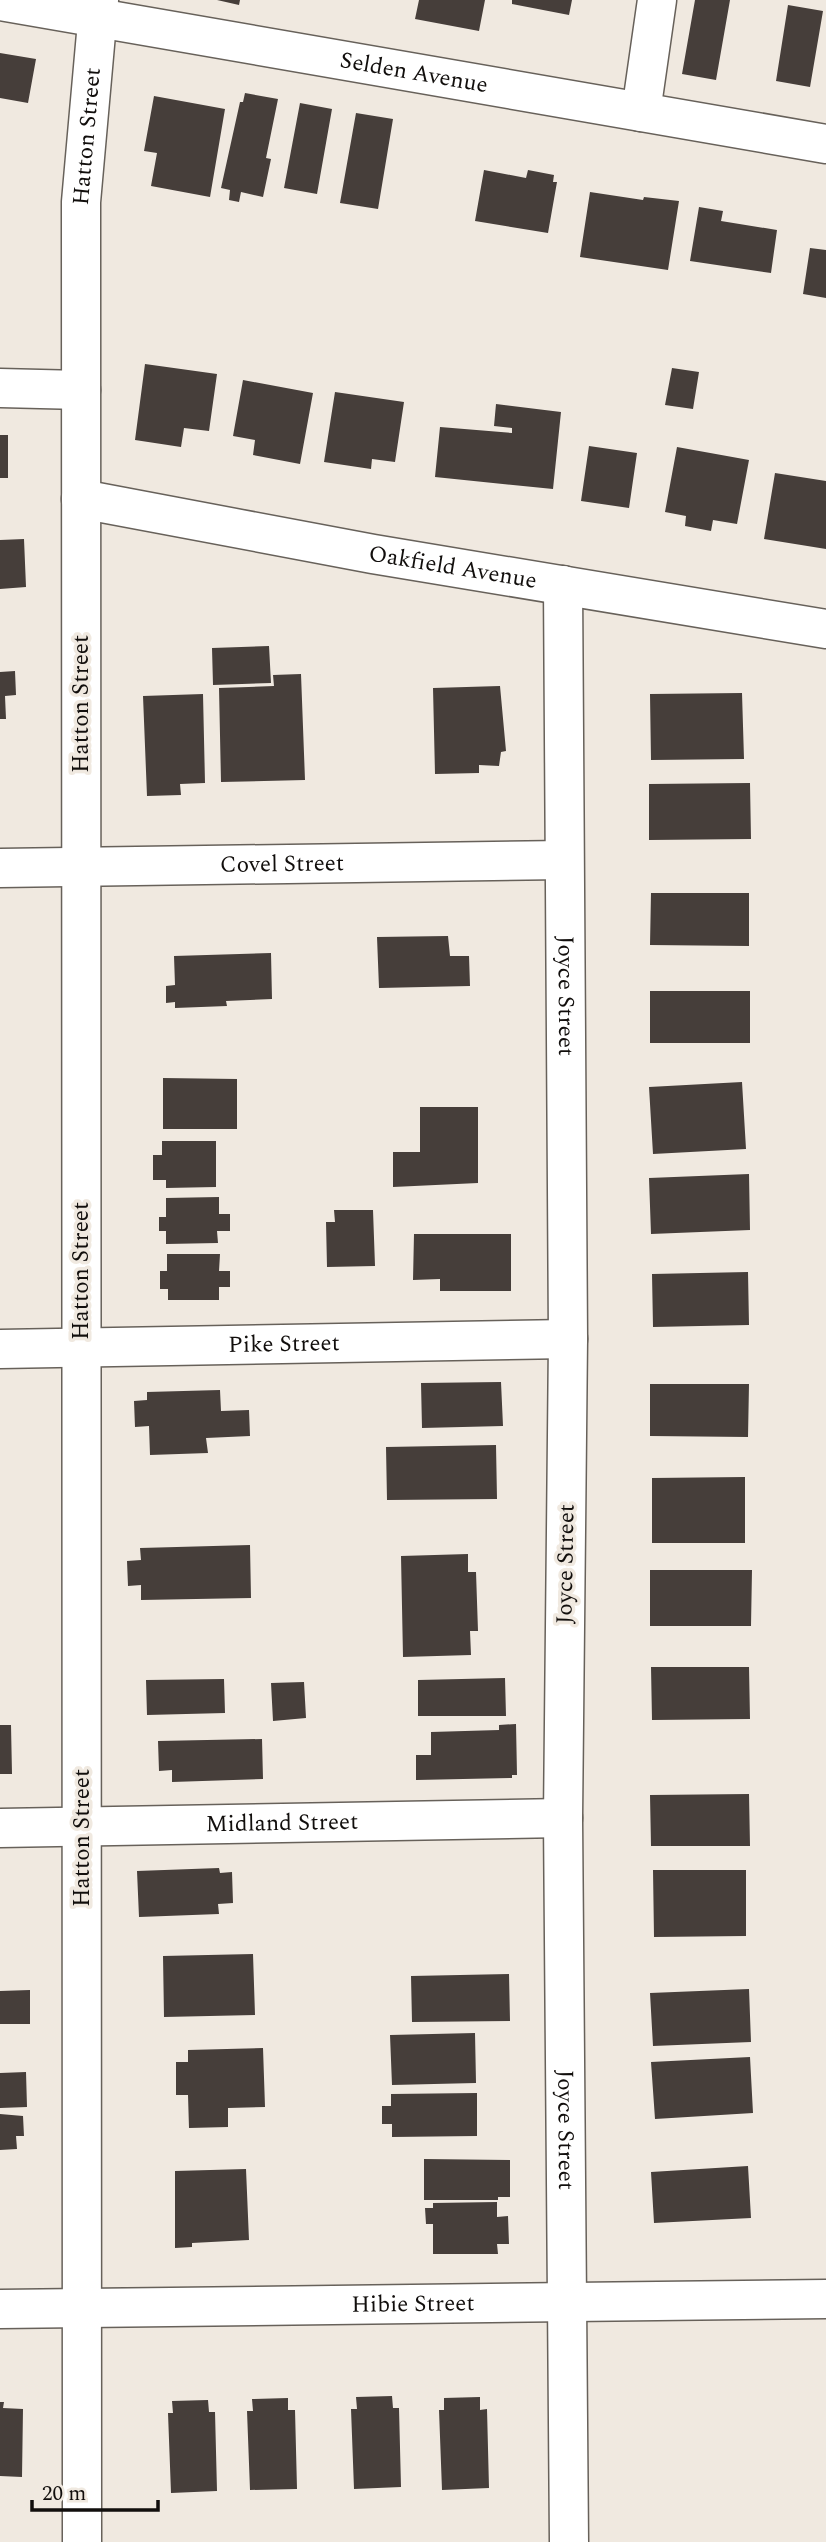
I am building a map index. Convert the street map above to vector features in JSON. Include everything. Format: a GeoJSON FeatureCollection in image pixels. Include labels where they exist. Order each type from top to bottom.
{"type":"FeatureCollection","features":[{"type":"Feature","properties":{"kind":"street"},"geometry":{"type":"LineString","coordinates":[[642,112],[657,0]]}},
{"type":"Feature","properties":{"kind":"street","name":"Selden Avenue"},"geometry":{"type":"LineString","coordinates":[[0,1],[97,9],[826,144]]}},
{"type":"Feature","properties":{"kind":"street","name":"Hatton Street"},"geometry":{"type":"LineString","coordinates":[[82,2542],[81,202],[97,9]]}},
{"type":"Feature","properties":{"kind":"street"},"geometry":{"type":"LineString","coordinates":[[0,388],[81,390]]}},
{"type":"Feature","properties":{"kind":"street","name":"Oakfield Avenue"},"geometry":{"type":"LineString","coordinates":[[81,499],[373,554],[826,629]]}},
{"type":"Feature","properties":{"kind":"street","name":"Joyce Street"},"geometry":{"type":"LineString","coordinates":[[563,585],[568,1339],[563,1818],[569,2542]]}},
{"type":"Feature","properties":{"kind":"street","name":"Covel Street"},"geometry":{"type":"LineString","coordinates":[[0,868],[564,860]]}},
{"type":"Feature","properties":{"kind":"street","name":"Pike Street"},"geometry":{"type":"LineString","coordinates":[[0,1349],[568,1339]]}},
{"type":"Feature","properties":{"kind":"street","name":"Midland Street"},"geometry":{"type":"LineString","coordinates":[[0,1828],[563,1818]]}},
{"type":"Feature","properties":{"kind":"street","name":"Hibie Street"},"geometry":{"type":"LineString","coordinates":[[0,2309],[826,2299]]}},
{"type":"Feature","properties":{"kind":"building"},"geometry":{"type":"Polygon","coordinates":[[[217,0],[240,0],[239,5],[217,0]]]}},
{"type":"Feature","properties":{"kind":"building"},"geometry":{"type":"Polygon","coordinates":[[[419,0],[485,0],[479,31],[415,19],[419,0]]]}},
{"type":"Feature","properties":{"kind":"building"},"geometry":{"type":"Polygon","coordinates":[[[512,0],[572,0],[569,15],[512,4],[512,0]]]}},
{"type":"Feature","properties":{"kind":"building"},"geometry":{"type":"Polygon","coordinates":[[[695,0],[730,0],[716,80],[682,74],[695,0]]]}},
{"type":"Feature","properties":{"kind":"building"},"geometry":{"type":"Polygon","coordinates":[[[788,5],[823,11],[810,87],[776,81],[788,5]]]}},
{"type":"Feature","properties":{"kind":"building"},"geometry":{"type":"Polygon","coordinates":[[[0,53],[36,59],[28,103],[0,98],[0,53]]]}},
{"type":"Feature","properties":{"kind":"building"},"geometry":{"type":"Polygon","coordinates":[[[245,93],[278,99],[266,158],[271,159],[263,197],[241,192],[239,202],[229,200],[230,190],[221,188],[240,102],[243,102],[245,93]]]}},
{"type":"Feature","properties":{"kind":"building"},"geometry":{"type":"Polygon","coordinates":[[[154,96],[225,109],[210,197],[151,186],[157,153],[144,151],[154,96]]]}},
{"type":"Feature","properties":{"kind":"building"},"geometry":{"type":"Polygon","coordinates":[[[300,103],[332,109],[317,194],[284,188],[300,103]]]}},
{"type":"Feature","properties":{"kind":"building"},"geometry":{"type":"Polygon","coordinates":[[[356,113],[393,119],[378,209],[340,203],[356,113]]]}},
{"type":"Feature","properties":{"kind":"building"},"geometry":{"type":"Polygon","coordinates":[[[484,170],[526,178],[528,170],[554,175],[553,182],[557,182],[548,233],[475,221],[484,170]]]}},
{"type":"Feature","properties":{"kind":"building"},"geometry":{"type":"Polygon","coordinates":[[[590,192],[643,200],[644,197],[679,201],[668,270],[580,257],[590,192]]]}},
{"type":"Feature","properties":{"kind":"building"},"geometry":{"type":"Polygon","coordinates":[[[699,207],[723,211],[721,221],[777,230],[771,273],[690,261],[699,207]]]}},
{"type":"Feature","properties":{"kind":"building"},"geometry":{"type":"Polygon","coordinates":[[[810,248],[826,250],[826,298],[803,294],[810,248]]]}},
{"type":"Feature","properties":{"kind":"building"},"geometry":{"type":"Polygon","coordinates":[[[145,364],[217,374],[209,431],[184,428],[181,447],[135,440],[145,364]]]}},
{"type":"Feature","properties":{"kind":"building"},"geometry":{"type":"Polygon","coordinates":[[[672,368],[699,372],[693,409],[665,405],[672,368]]]}},
{"type":"Feature","properties":{"kind":"building"},"geometry":{"type":"Polygon","coordinates":[[[243,380],[313,393],[300,464],[253,455],[255,440],[233,436],[243,380]]]}},
{"type":"Feature","properties":{"kind":"building"},"geometry":{"type":"Polygon","coordinates":[[[335,392],[404,402],[395,462],[372,459],[371,469],[324,462],[335,392]]]}},
{"type":"Feature","properties":{"kind":"building"},"geometry":{"type":"Polygon","coordinates":[[[496,404],[561,412],[553,489],[435,477],[440,427],[512,433],[512,428],[494,426],[496,404]]]}},
{"type":"Feature","properties":{"kind":"building"},"geometry":{"type":"Polygon","coordinates":[[[0,435],[8,435],[8,478],[0,478],[0,435]]]}},
{"type":"Feature","properties":{"kind":"building"},"geometry":{"type":"Polygon","coordinates":[[[589,446],[637,453],[629,508],[581,501],[589,446]]]}},
{"type":"Feature","properties":{"kind":"building"},"geometry":{"type":"Polygon","coordinates":[[[677,447],[749,460],[737,524],[713,520],[711,531],[685,526],[686,516],[665,512],[677,447]]]}},
{"type":"Feature","properties":{"kind":"building"},"geometry":{"type":"Polygon","coordinates":[[[775,473],[826,481],[826,549],[764,539],[775,473]]]}},
{"type":"Feature","properties":{"kind":"building"},"geometry":{"type":"Polygon","coordinates":[[[24,539],[26,587],[0,589],[0,540],[24,539]]]}},
{"type":"Feature","properties":{"kind":"building"},"geometry":{"type":"Polygon","coordinates":[[[269,646],[271,683],[213,685],[212,648],[269,646]]]}},
{"type":"Feature","properties":{"kind":"building"},"geometry":{"type":"Polygon","coordinates":[[[15,671],[16,695],[5,696],[6,719],[0,719],[0,672],[15,671]]]}},
{"type":"Feature","properties":{"kind":"building"},"geometry":{"type":"Polygon","coordinates":[[[301,674],[305,780],[221,782],[219,688],[274,686],[273,675],[301,674]]]}},
{"type":"Feature","properties":{"kind":"building"},"geometry":{"type":"Polygon","coordinates":[[[500,686],[506,751],[501,752],[499,766],[479,765],[479,773],[435,774],[433,688],[500,686]]]}},
{"type":"Feature","properties":{"kind":"building"},"geometry":{"type":"Polygon","coordinates":[[[742,693],[744,759],[651,760],[650,694],[742,693]]]}},
{"type":"Feature","properties":{"kind":"building"},"geometry":{"type":"Polygon","coordinates":[[[203,694],[205,783],[180,784],[181,795],[147,796],[143,696],[203,694]]]}},
{"type":"Feature","properties":{"kind":"building"},"geometry":{"type":"Polygon","coordinates":[[[750,783],[751,839],[649,840],[649,784],[750,783]]]}},
{"type":"Feature","properties":{"kind":"building"},"geometry":{"type":"Polygon","coordinates":[[[651,893],[749,893],[749,946],[650,945],[651,893]]]}},
{"type":"Feature","properties":{"kind":"building"},"geometry":{"type":"Polygon","coordinates":[[[448,936],[450,956],[469,956],[470,986],[379,988],[377,937],[448,936]]]}},
{"type":"Feature","properties":{"kind":"building"},"geometry":{"type":"Polygon","coordinates":[[[271,953],[272,999],[226,1001],[227,1006],[175,1008],[175,1002],[166,1003],[166,986],[175,985],[174,956],[271,953]]]}},
{"type":"Feature","properties":{"kind":"building"},"geometry":{"type":"Polygon","coordinates":[[[650,991],[750,991],[750,1043],[650,1043],[650,991]]]}},
{"type":"Feature","properties":{"kind":"building"},"geometry":{"type":"Polygon","coordinates":[[[163,1078],[237,1079],[237,1129],[163,1129],[163,1078]]]}},
{"type":"Feature","properties":{"kind":"building"},"geometry":{"type":"Polygon","coordinates":[[[742,1082],[746,1149],[653,1154],[649,1087],[742,1082]]]}},
{"type":"Feature","properties":{"kind":"building"},"geometry":{"type":"Polygon","coordinates":[[[420,1107],[478,1107],[478,1183],[393,1187],[393,1152],[420,1152],[420,1107]]]}},
{"type":"Feature","properties":{"kind":"building"},"geometry":{"type":"Polygon","coordinates":[[[162,1141],[216,1141],[216,1187],[166,1188],[166,1180],[153,1180],[153,1155],[162,1155],[162,1141]]]}},
{"type":"Feature","properties":{"kind":"building"},"geometry":{"type":"Polygon","coordinates":[[[749,1174],[750,1230],[651,1234],[649,1178],[749,1174]]]}},
{"type":"Feature","properties":{"kind":"building"},"geometry":{"type":"Polygon","coordinates":[[[219,1197],[219,1214],[230,1214],[230,1231],[217,1231],[218,1243],[166,1244],[166,1231],[159,1231],[159,1217],[166,1217],[166,1198],[219,1197]]]}},
{"type":"Feature","properties":{"kind":"building"},"geometry":{"type":"Polygon","coordinates":[[[334,1210],[373,1210],[375,1266],[327,1267],[326,1222],[335,1222],[334,1210]]]}},
{"type":"Feature","properties":{"kind":"building"},"geometry":{"type":"Polygon","coordinates":[[[414,1234],[511,1234],[511,1291],[440,1291],[440,1279],[413,1280],[414,1234]]]}},
{"type":"Feature","properties":{"kind":"building"},"geometry":{"type":"Polygon","coordinates":[[[167,1254],[220,1254],[219,1271],[230,1271],[230,1287],[219,1287],[219,1300],[168,1300],[168,1289],[160,1289],[160,1271],[167,1271],[167,1254]]]}},
{"type":"Feature","properties":{"kind":"building"},"geometry":{"type":"Polygon","coordinates":[[[748,1272],[749,1325],[653,1327],[652,1274],[748,1272]]]}},
{"type":"Feature","properties":{"kind":"building"},"geometry":{"type":"Polygon","coordinates":[[[501,1382],[503,1426],[422,1428],[421,1383],[501,1382]]]}},
{"type":"Feature","properties":{"kind":"building"},"geometry":{"type":"Polygon","coordinates":[[[650,1384],[749,1384],[748,1437],[650,1436],[650,1384]]]}},
{"type":"Feature","properties":{"kind":"building"},"geometry":{"type":"Polygon","coordinates":[[[220,1390],[221,1411],[249,1410],[250,1436],[206,1438],[208,1453],[150,1455],[149,1426],[135,1427],[134,1401],[147,1400],[147,1392],[220,1390]]]}},
{"type":"Feature","properties":{"kind":"building"},"geometry":{"type":"Polygon","coordinates":[[[496,1445],[497,1499],[387,1500],[386,1447],[496,1445]]]}},
{"type":"Feature","properties":{"kind":"building"},"geometry":{"type":"Polygon","coordinates":[[[745,1477],[745,1543],[652,1543],[652,1478],[745,1477]]]}},
{"type":"Feature","properties":{"kind":"building"},"geometry":{"type":"Polygon","coordinates":[[[250,1545],[251,1598],[141,1600],[141,1585],[128,1586],[127,1561],[141,1560],[140,1548],[250,1545]]]}},
{"type":"Feature","properties":{"kind":"building"},"geometry":{"type":"Polygon","coordinates":[[[468,1554],[468,1572],[476,1572],[478,1631],[470,1631],[471,1655],[403,1657],[401,1556],[468,1554]]]}},
{"type":"Feature","properties":{"kind":"building"},"geometry":{"type":"Polygon","coordinates":[[[650,1570],[752,1570],[751,1626],[650,1626],[650,1570]]]}},
{"type":"Feature","properties":{"kind":"building"},"geometry":{"type":"Polygon","coordinates":[[[651,1667],[749,1667],[750,1719],[652,1720],[651,1667]]]}},
{"type":"Feature","properties":{"kind":"building"},"geometry":{"type":"Polygon","coordinates":[[[505,1678],[506,1716],[418,1716],[418,1680],[505,1678]]]}},
{"type":"Feature","properties":{"kind":"building"},"geometry":{"type":"Polygon","coordinates":[[[224,1679],[225,1713],[147,1715],[146,1680],[224,1679]]]}},
{"type":"Feature","properties":{"kind":"building"},"geometry":{"type":"Polygon","coordinates":[[[304,1682],[306,1718],[273,1721],[271,1683],[304,1682]]]}},
{"type":"Feature","properties":{"kind":"building"},"geometry":{"type":"Polygon","coordinates":[[[516,1724],[517,1775],[512,1775],[512,1778],[416,1780],[416,1755],[431,1755],[431,1732],[499,1730],[499,1725],[516,1724]]]}},
{"type":"Feature","properties":{"kind":"building"},"geometry":{"type":"Polygon","coordinates":[[[0,1725],[11,1725],[12,1774],[0,1774],[0,1725]]]}},
{"type":"Feature","properties":{"kind":"building"},"geometry":{"type":"Polygon","coordinates":[[[262,1739],[263,1779],[172,1782],[172,1770],[159,1771],[158,1741],[262,1739]]]}},
{"type":"Feature","properties":{"kind":"building"},"geometry":{"type":"Polygon","coordinates":[[[749,1794],[750,1846],[651,1846],[650,1795],[749,1794]]]}},
{"type":"Feature","properties":{"kind":"building"},"geometry":{"type":"Polygon","coordinates":[[[219,1868],[220,1873],[232,1872],[233,1903],[218,1904],[219,1914],[139,1917],[137,1871],[219,1868]]]}},
{"type":"Feature","properties":{"kind":"building"},"geometry":{"type":"Polygon","coordinates":[[[653,1870],[746,1870],[746,1936],[654,1937],[653,1870]]]}},
{"type":"Feature","properties":{"kind":"building"},"geometry":{"type":"Polygon","coordinates":[[[253,1954],[255,2015],[164,2017],[163,1956],[253,1954]]]}},
{"type":"Feature","properties":{"kind":"building"},"geometry":{"type":"Polygon","coordinates":[[[509,1974],[510,2021],[412,2022],[411,1976],[509,1974]]]}},
{"type":"Feature","properties":{"kind":"building"},"geometry":{"type":"Polygon","coordinates":[[[749,1989],[751,2042],[653,2046],[650,1993],[749,1989]]]}},
{"type":"Feature","properties":{"kind":"building"},"geometry":{"type":"Polygon","coordinates":[[[30,1990],[30,2024],[0,2024],[0,1991],[30,1990]]]}},
{"type":"Feature","properties":{"kind":"building"},"geometry":{"type":"Polygon","coordinates":[[[475,2033],[476,2083],[392,2085],[390,2035],[475,2033]]]}},
{"type":"Feature","properties":{"kind":"building"},"geometry":{"type":"Polygon","coordinates":[[[263,2048],[265,2107],[228,2108],[228,2127],[189,2128],[188,2095],[176,2095],[176,2062],[188,2062],[188,2050],[263,2048]]]}},
{"type":"Feature","properties":{"kind":"building"},"geometry":{"type":"Polygon","coordinates":[[[750,2057],[753,2113],[655,2119],[651,2062],[750,2057]]]}},
{"type":"Feature","properties":{"kind":"building"},"geometry":{"type":"Polygon","coordinates":[[[26,2072],[27,2107],[0,2108],[0,2073],[26,2072]]]}},
{"type":"Feature","properties":{"kind":"building"},"geometry":{"type":"Polygon","coordinates":[[[477,2093],[477,2136],[392,2137],[392,2124],[382,2124],[382,2106],[391,2106],[391,2094],[477,2093]]]}},
{"type":"Feature","properties":{"kind":"building"},"geometry":{"type":"Polygon","coordinates":[[[0,2114],[23,2116],[24,2136],[16,2136],[17,2149],[0,2150],[0,2114]]]}},
{"type":"Feature","properties":{"kind":"building"},"geometry":{"type":"Polygon","coordinates":[[[424,2159],[510,2160],[510,2197],[498,2197],[498,2200],[424,2200],[424,2159]]]}},
{"type":"Feature","properties":{"kind":"building"},"geometry":{"type":"Polygon","coordinates":[[[748,2166],[751,2218],[654,2223],[651,2172],[748,2166]]]}},
{"type":"Feature","properties":{"kind":"building"},"geometry":{"type":"Polygon","coordinates":[[[246,2169],[249,2240],[192,2243],[192,2247],[175,2248],[175,2171],[246,2169]]]}},
{"type":"Feature","properties":{"kind":"building"},"geometry":{"type":"Polygon","coordinates":[[[497,2202],[497,2217],[508,2216],[509,2244],[497,2244],[498,2254],[433,2254],[433,2224],[426,2224],[425,2208],[433,2208],[433,2203],[497,2202]]]}},
{"type":"Feature","properties":{"kind":"building"},"geometry":{"type":"Polygon","coordinates":[[[392,2396],[393,2408],[399,2408],[401,2487],[354,2489],[351,2409],[357,2409],[356,2397],[392,2396]]]}},
{"type":"Feature","properties":{"kind":"building"},"geometry":{"type":"Polygon","coordinates":[[[480,2397],[480,2410],[487,2409],[489,2488],[442,2490],[439,2410],[444,2410],[444,2398],[480,2397]]]}},
{"type":"Feature","properties":{"kind":"building"},"geometry":{"type":"Polygon","coordinates":[[[288,2398],[288,2410],[295,2410],[297,2489],[250,2490],[247,2411],[253,2411],[252,2399],[288,2398]]]}},
{"type":"Feature","properties":{"kind":"building"},"geometry":{"type":"Polygon","coordinates":[[[208,2400],[209,2412],[215,2412],[217,2491],[171,2493],[168,2413],[173,2413],[172,2401],[208,2400]]]}},
{"type":"Feature","properties":{"kind":"building"},"geometry":{"type":"Polygon","coordinates":[[[0,2402],[4,2402],[3,2408],[23,2409],[22,2477],[0,2476],[0,2402]]]}}]}
